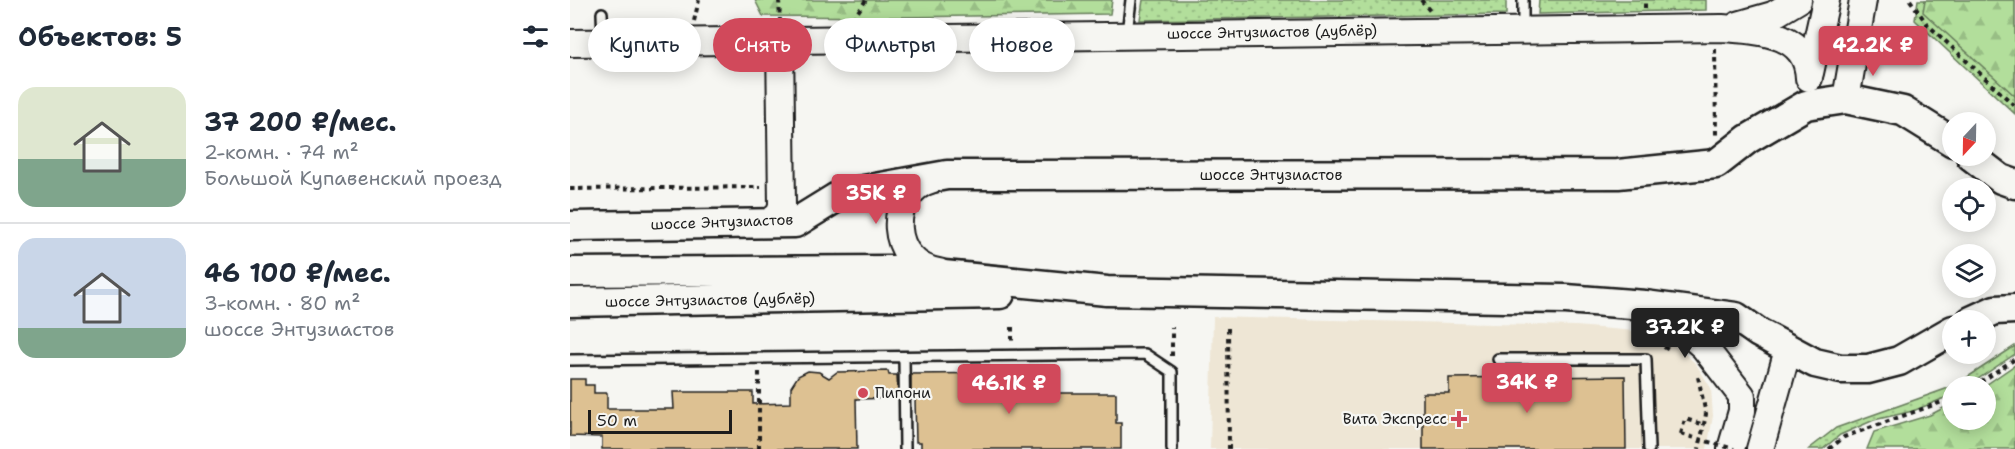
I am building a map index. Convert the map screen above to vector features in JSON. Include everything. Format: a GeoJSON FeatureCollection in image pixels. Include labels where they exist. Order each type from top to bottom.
{"type":"FeatureCollection","features":[{"type":"Feature","properties":{"kind":"main road","name":"шоссе Энтузиастов (дублёр)"},"geometry":{"type":"LineString","coordinates":[[1718,38],[1773,15],[1798,0]]}},
{"type":"Feature","properties":{"kind":"main road"},"geometry":{"type":"LineString","coordinates":[[1806,105],[1809,78],[1826,0]]}},
{"type":"Feature","properties":{"kind":"main road"},"geometry":{"type":"LineString","coordinates":[[1846,99],[1863,0]]}},
{"type":"Feature","properties":{"kind":"main road","name":"шоссе Энтузиастов (дублёр)"},"geometry":{"type":"LineString","coordinates":[[812,31],[1127,34],[1523,29],[1718,38],[1767,33],[1804,52],[1809,61],[1809,78]]}},
{"type":"Feature","properties":{"kind":"main road","name":"шоссе Энтузиастов (дублёр)"},"geometry":{"type":"LineString","coordinates":[[570,43],[588,43]]}},
{"type":"Feature","properties":{"kind":"main road"},"geometry":{"type":"LineString","coordinates":[[780,72],[782,210]]}},
{"type":"Feature","properties":{"kind":"main road","name":"шоссе Энтузиастов"},"geometry":{"type":"LineString","coordinates":[[570,226],[782,210],[842,194],[947,175],[1618,174],[1716,164],[1748,139],[1806,105],[1846,99],[1903,111],[1942,135]]}},
{"type":"Feature","properties":{"kind":"main road"},"geometry":{"type":"LineString","coordinates":[[1984,166],[2001,179],[2015,184]]}},
{"type":"Feature","properties":{"kind":"main road"},"geometry":{"type":"LineString","coordinates":[[945,273],[923,267],[906,252],[900,241],[898,218],[901,206],[915,187],[947,175]]}},
{"type":"Feature","properties":{"kind":"main road"},"geometry":{"type":"LineString","coordinates":[[570,272],[893,270],[945,273],[1107,291],[1566,299],[1645,305],[1736,317],[1788,350],[1815,363],[1841,369],[1869,369],[1899,361],[1942,336]]}},
{"type":"Feature","properties":{"kind":"main road","name":"шоссе Энтузиастов (дублёр)"},"geometry":{"type":"LineString","coordinates":[[570,302],[1107,291]]}},
{"type":"Feature","properties":{"kind":"main road"},"geometry":{"type":"LineString","coordinates":[[1645,305],[1688,333],[1704,347],[1742,396],[1742,411],[1733,449]]}},
{"type":"Feature","properties":{"kind":"main road"},"geometry":{"type":"LineString","coordinates":[[1995,310],[2015,309]]}},
{"type":"Feature","properties":{"kind":"main road"},"geometry":{"type":"LineString","coordinates":[[1760,449],[1788,350]]}},
{"type":"Feature","properties":{"kind":"lane"},"geometry":{"type":"LineString","coordinates":[[1127,34],[1131,0]]}},
{"type":"Feature","properties":{"kind":"lane"},"geometry":{"type":"LineString","coordinates":[[1523,0],[1523,29]]}},
{"type":"Feature","properties":{"kind":"lane"},"geometry":{"type":"LineString","coordinates":[[602,13],[602,18]]}},
{"type":"Feature","properties":{"kind":"lane"},"geometry":{"type":"LineString","coordinates":[[570,360],[1145,354],[1172,372],[1172,449]]}},
{"type":"Feature","properties":{"kind":"lane"},"geometry":{"type":"LineString","coordinates":[[904,357],[905,449]]}},
{"type":"Feature","properties":{"kind":"lane"},"geometry":{"type":"LineString","coordinates":[[1498,359],[1646,359],[1649,449]]}},
{"type":"Feature","properties":{"kind":"path"},"geometry":{"type":"LineString","coordinates":[[695,18],[699,0]]}},
{"type":"Feature","properties":{"kind":"path"},"geometry":{"type":"LineString","coordinates":[[779,0],[780,18]]}},
{"type":"Feature","properties":{"kind":"path"},"geometry":{"type":"LineString","coordinates":[[854,18],[866,0]]}},
{"type":"Feature","properties":{"kind":"path"},"geometry":{"type":"LineString","coordinates":[[1910,0],[1927,24],[2015,106]]}},
{"type":"Feature","properties":{"kind":"path"},"geometry":{"type":"LineString","coordinates":[[1716,136],[1718,38]]}},
{"type":"Feature","properties":{"kind":"path"},"geometry":{"type":"LineString","coordinates":[[570,189],[782,210]]}},
{"type":"Feature","properties":{"kind":"path"},"geometry":{"type":"LineString","coordinates":[[1172,327],[1172,372]]}},
{"type":"Feature","properties":{"kind":"path"},"geometry":{"type":"LineString","coordinates":[[1228,328],[1229,449]]}},
{"type":"Feature","properties":{"kind":"path"},"geometry":{"type":"LineString","coordinates":[[1664,346],[1680,357]]}},
{"type":"Feature","properties":{"kind":"path"},"geometry":{"type":"LineString","coordinates":[[759,358],[759,449]]}},
{"type":"Feature","properties":{"kind":"path"},"geometry":{"type":"LineString","coordinates":[[1990,376],[2015,359]]}},
{"type":"Feature","properties":{"kind":"path"},"geometry":{"type":"LineString","coordinates":[[1692,370],[1697,376],[1705,403],[1705,425],[1699,449]]}},
{"type":"Feature","properties":{"kind":"path"},"geometry":{"type":"LineString","coordinates":[[1829,449],[1844,437],[1942,402]]}},
{"type":"Feature","properties":{"kind":"path"},"geometry":{"type":"LineString","coordinates":[[1705,425],[1685,419],[1681,434],[1733,449]]}},
{"type":"Feature","properties":{"kind":"shaded area"},"geometry":{"type":"Polygon","coordinates":[[[1213,317],[1576,326],[1647,332],[1673,343],[1696,364],[1711,388],[1713,416],[1707,449],[1210,449],[1213,317]]]}},
{"type":"Feature","properties":{"kind":"green space"},"geometry":{"type":"Polygon","coordinates":[[[755,0],[1112,0],[1110,14],[901,17],[763,16],[755,0]]]}},
{"type":"Feature","properties":{"kind":"green space"},"geometry":{"type":"Polygon","coordinates":[[[1143,0],[1506,0],[1506,14],[1140,20],[1143,0]]]}},
{"type":"Feature","properties":{"kind":"green space"},"geometry":{"type":"Polygon","coordinates":[[[1539,0],[1706,0],[1706,10],[1538,14],[1539,0]]]}},
{"type":"Feature","properties":{"kind":"green space"},"geometry":{"type":"Polygon","coordinates":[[[1918,0],[2015,0],[2015,114],[1915,20],[1918,0]]]}},
{"type":"Feature","properties":{"kind":"green space"},"geometry":{"type":"Polygon","coordinates":[[[1925,0],[2015,0],[2015,96],[1923,12],[1925,0]]]}},
{"type":"Feature","properties":{"kind":"green space"},"geometry":{"type":"Polygon","coordinates":[[[2015,346],[2015,354],[1982,376],[1969,376],[1988,364],[1996,364],[1996,358],[2015,346]]]}},
{"type":"Feature","properties":{"kind":"green space"},"geometry":{"type":"Polygon","coordinates":[[[2015,365],[2015,449],[1867,449],[1874,432],[1930,415],[1942,409],[1942,430],[1996,430],[1996,378],[2015,365]]]}},
{"type":"Feature","properties":{"kind":"green space"},"geometry":{"type":"Polygon","coordinates":[[[1942,390],[1942,399],[1913,411],[1874,420],[1840,435],[1823,449],[1809,449],[1836,428],[1942,390]]]}},
{"type":"Feature","properties":{"kind":"building"},"geometry":{"type":"Polygon","coordinates":[[[808,371],[819,372],[829,378],[837,372],[888,371],[889,375],[897,375],[898,398],[856,399],[857,449],[602,449],[602,437],[570,436],[570,379],[585,379],[585,385],[594,385],[594,393],[607,393],[607,409],[674,409],[673,392],[753,392],[753,404],[791,403],[791,387],[798,376],[808,371]]]}},
{"type":"Feature","properties":{"kind":"building"},"geometry":{"type":"Polygon","coordinates":[[[1017,373],[1024,375],[1032,393],[1116,393],[1116,423],[1121,423],[1121,449],[921,449],[921,442],[916,442],[915,399],[911,399],[911,374],[1017,373]]]}},
{"type":"Feature","properties":{"kind":"building"},"geometry":{"type":"Polygon","coordinates":[[[1625,376],[1626,449],[1423,449],[1423,393],[1449,393],[1449,378],[1625,376]]]}},
{"type":"Feature","properties":{"kind":"place","name":"Пипони"},"geometry":{"type":"Point","coordinates":[863,393]}},
{"type":"Feature","properties":{"kind":"place","name":"Вита Экспресс"},"geometry":{"type":"Point","coordinates":[1459,419]}}]}
